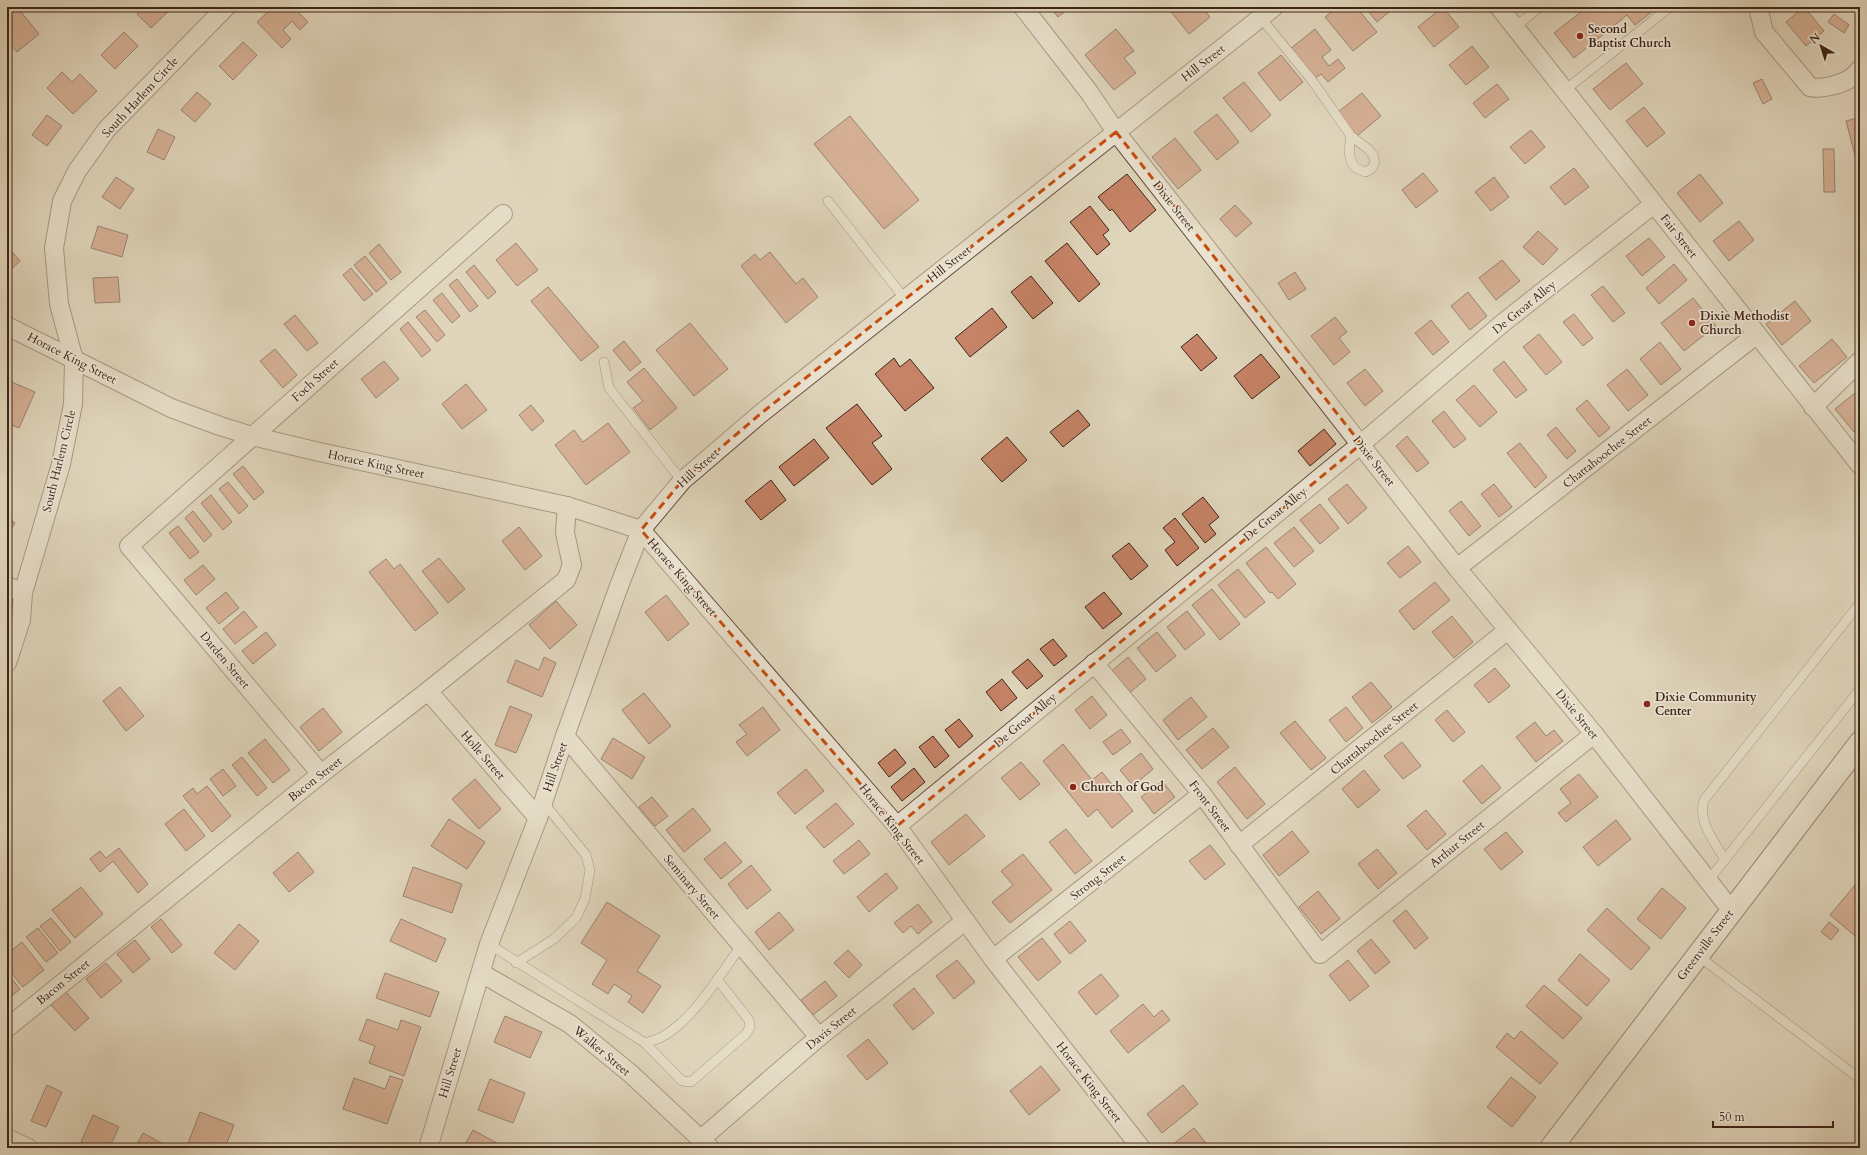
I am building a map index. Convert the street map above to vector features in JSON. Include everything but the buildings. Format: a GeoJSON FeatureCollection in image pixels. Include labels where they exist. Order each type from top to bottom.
{"type":"FeatureCollection","features":[{"type":"Feature","properties":{"kind":"street","name":"South Harlem Circle"},"geometry":{"type":"LineString","coordinates":[[7,663],[21,620],[15,590],[61,464],[73,404],[74,360],[59,304],[54,248],[62,201],[77,171],[107,129],[226,7]]}},
{"type":"Feature","properties":{"kind":"street","name":"Dixie Street"},"geometry":{"type":"LineString","coordinates":[[1023,7],[1090,92],[1116,132],[1458,568],[1594,734],[1731,910]]}},
{"type":"Feature","properties":{"kind":"street","name":"Fair Street"},"geometry":{"type":"LineString","coordinates":[[1499,7],[1756,335],[1860,465]]}},
{"type":"Feature","properties":{"kind":"street"},"geometry":{"type":"LineString","coordinates":[[1758,7],[1764,32],[1810,87],[1815,88],[1835,84],[1850,78],[1860,69]]}},
{"type":"Feature","properties":{"kind":"street","name":"Hill Street"},"geometry":{"type":"LineString","coordinates":[[428,1148],[489,944],[541,810],[565,736],[619,586],[641,530],[682,481],[759,415],[1268,12]]}},
{"type":"Feature","properties":{"kind":"street","name":"De Groat Alley"},"geometry":{"type":"LineString","coordinates":[[897,826],[1361,444],[1504,322],[1654,204]]}},
{"type":"Feature","properties":{"kind":"street","name":"Foch Street"},"geometry":{"type":"LineString","coordinates":[[129,546],[503,214]]}},
{"type":"Feature","properties":{"kind":"street","name":"Horace King Street"},"geometry":{"type":"LineString","coordinates":[[7,326],[171,408],[252,436],[568,506],[641,530],[897,826],[993,959],[1141,1148]]}},
{"type":"Feature","properties":{"kind":"street","name":"Chattahoochee Street"},"geometry":{"type":"LineString","coordinates":[[1458,568],[1756,335]]}},
{"type":"Feature","properties":{"kind":"street"},"geometry":{"type":"LineString","coordinates":[[1813,407],[1860,361]]}},
{"type":"Feature","properties":{"kind":"street","name":"Bacon Street"},"geometry":{"type":"LineString","coordinates":[[7,1028],[321,774],[428,691],[566,580],[572,565],[565,533],[568,506]]}},
{"type":"Feature","properties":{"kind":"street","name":"Darden Street"},"geometry":{"type":"LineString","coordinates":[[129,546],[321,774]]}},
{"type":"Feature","properties":{"kind":"street","name":"Chattahoochee Street"},"geometry":{"type":"LineString","coordinates":[[1239,846],[1508,630]]}},
{"type":"Feature","properties":{"kind":"street","name":"Front Street"},"geometry":{"type":"LineString","coordinates":[[1094,663],[1202,794],[1320,954]]}},
{"type":"Feature","properties":{"kind":"street","name":"Holle Street"},"geometry":{"type":"LineString","coordinates":[[428,691],[541,810]]}},
{"type":"Feature","properties":{"kind":"street","name":"Arthur Street"},"geometry":{"type":"LineString","coordinates":[[1320,954],[1594,734]]}},
{"type":"Feature","properties":{"kind":"street","name":"Seminary Street"},"geometry":{"type":"LineString","coordinates":[[565,736],[819,1037]]}},
{"type":"Feature","properties":{"kind":"street","name":"Greenville Street"},"geometry":{"type":"LineString","coordinates":[[1551,1148],[1731,910],[1860,744]]}},
{"type":"Feature","properties":{"kind":"street","name":"Strong Street"},"geometry":{"type":"LineString","coordinates":[[993,959],[1202,794]]}},
{"type":"Feature","properties":{"kind":"street","name":"Davis Street"},"geometry":{"type":"LineString","coordinates":[[705,1144],[819,1037],[965,921]]}},
{"type":"Feature","properties":{"kind":"street","name":"Walker Street"},"geometry":{"type":"LineString","coordinates":[[481,973],[570,1024],[631,1074],[705,1144]]}},
{"type":"Feature","properties":{"kind":"street"},"geometry":{"type":"LineString","coordinates":[[7,1138],[28,1148]]}},
{"type":"Feature","properties":{"kind":"lane"},"geometry":{"type":"LineString","coordinates":[[1515,27],[1540,7]]}},
{"type":"Feature","properties":{"kind":"lane"},"geometry":{"type":"LineString","coordinates":[[1565,90],[1670,7]]}},
{"type":"Feature","properties":{"kind":"lane"},"geometry":{"type":"LineString","coordinates":[[1268,12],[1311,79],[1351,136]]}},
{"type":"Feature","properties":{"kind":"lane"},"geometry":{"type":"LineString","coordinates":[[828,202],[905,299]]}},
{"type":"Feature","properties":{"kind":"lane"},"geometry":{"type":"LineString","coordinates":[[604,362],[609,388],[682,481]]}},
{"type":"Feature","properties":{"kind":"lane"},"geometry":{"type":"LineString","coordinates":[[1725,860],[1702,819],[1701,809],[1704,800],[1860,603]]}},
{"type":"Feature","properties":{"kind":"lane"},"geometry":{"type":"LineString","coordinates":[[1708,881],[1860,689]]}},
{"type":"Feature","properties":{"kind":"lane"},"geometry":{"type":"LineString","coordinates":[[516,963],[554,939],[576,918],[585,900],[590,870],[586,855],[541,810]]}},
{"type":"Feature","properties":{"kind":"lane"},"geometry":{"type":"LineString","coordinates":[[489,944],[516,963],[645,1043],[682,1081],[691,1082],[746,1034],[750,1027],[749,1020],[717,979]]}},
{"type":"Feature","properties":{"kind":"lane"},"geometry":{"type":"LineString","coordinates":[[645,1043],[660,1038],[679,1025],[717,979],[741,946]]}},
{"type":"Feature","properties":{"kind":"lane"},"geometry":{"type":"LineString","coordinates":[[1697,955],[1860,1079]]}},
{"type":"Feature","properties":{"kind":"highlighted area"},"geometry":{"type":"Polygon","coordinates":[[[1116,132],[1361,444],[897,826],[641,530],[682,481],[759,415],[1116,132]]]}},
{"type":"Feature","properties":{"kind":"green space"},"geometry":{"type":"Polygon","coordinates":[[[7,597],[12,599],[13,616],[7,635],[7,597]]]}},
{"type":"Feature","properties":{"kind":"place","name":"Second Baptist Church"},"geometry":{"type":"Point","coordinates":[1580,36]}},
{"type":"Feature","properties":{"kind":"place","name":"Dixie Methodist Church"},"geometry":{"type":"Point","coordinates":[1692,323]}},
{"type":"Feature","properties":{"kind":"place","name":"Dixie Community Center"},"geometry":{"type":"Point","coordinates":[1647,704]}},
{"type":"Feature","properties":{"kind":"place","name":"Church of God"},"geometry":{"type":"Point","coordinates":[1073,787]}}]}
